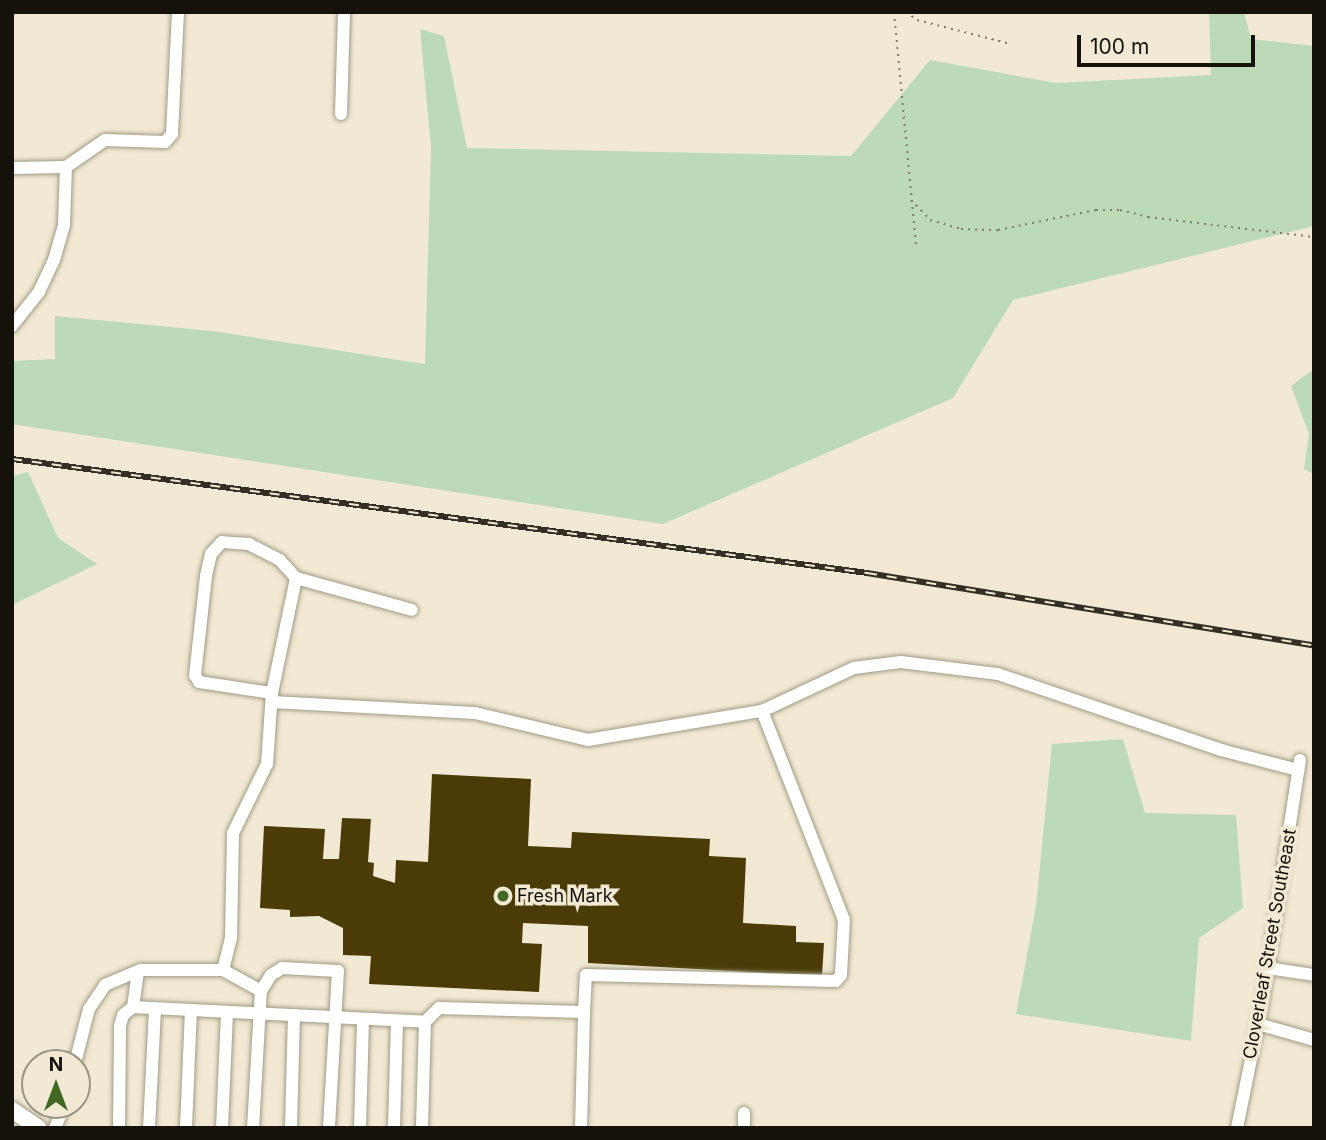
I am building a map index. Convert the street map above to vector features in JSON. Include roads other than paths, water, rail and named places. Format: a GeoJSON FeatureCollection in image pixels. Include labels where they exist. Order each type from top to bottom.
{"type":"FeatureCollection","features":[{"type":"Feature","properties":{"kind":"main road"},"geometry":{"type":"LineString","coordinates":[[12,1110],[39,1128]]}},
{"type":"Feature","properties":{"kind":"street"},"geometry":{"type":"LineString","coordinates":[[12,168],[66,167],[104,140],[165,142],[172,134],[178,12]]}},
{"type":"Feature","properties":{"kind":"street"},"geometry":{"type":"LineString","coordinates":[[341,114],[344,12]]}},
{"type":"Feature","properties":{"kind":"street"},"geometry":{"type":"LineString","coordinates":[[12,326],[39,292],[54,260],[64,224],[66,167]]}},
{"type":"Feature","properties":{"kind":"street"},"geometry":{"type":"LineString","coordinates":[[412,610],[296,578],[280,561],[249,544],[222,542],[211,554],[206,576],[197,681],[272,698],[475,713],[588,740],[762,711],[844,920],[841,975],[836,981],[586,975],[581,1128]]}},
{"type":"Feature","properties":{"kind":"street"},"geometry":{"type":"LineString","coordinates":[[223,970],[231,937],[233,832],[267,764],[272,698],[296,578]]}},
{"type":"Feature","properties":{"kind":"street","name":"Cloverleaf Street Southeast"},"geometry":{"type":"LineString","coordinates":[[762,711],[854,668],[901,662],[938,665],[998,674],[1221,750],[1299,765],[1268,968],[1237,1128]]}},
{"type":"Feature","properties":{"kind":"street"},"geometry":{"type":"LineString","coordinates":[[260,1128],[253,1128],[261,991],[282,968],[338,971],[329,1128]]}},
{"type":"Feature","properties":{"kind":"street"},"geometry":{"type":"LineString","coordinates":[[1268,968],[1314,975]]}},
{"type":"Feature","properties":{"kind":"street"},"geometry":{"type":"LineString","coordinates":[[79,1049],[89,1009],[105,985],[138,971],[223,970],[261,991]]}},
{"type":"Feature","properties":{"kind":"street"},"geometry":{"type":"LineString","coordinates":[[133,1007],[138,971]]}},
{"type":"Feature","properties":{"kind":"street"},"geometry":{"type":"LineString","coordinates":[[119,1128],[120,1026],[123,1015],[133,1007],[425,1022],[439,1009],[584,1012]]}},
{"type":"Feature","properties":{"kind":"street"},"geometry":{"type":"LineString","coordinates":[[149,1128],[155,1008]]}},
{"type":"Feature","properties":{"kind":"street"},"geometry":{"type":"LineString","coordinates":[[186,1128],[191,1010]]}},
{"type":"Feature","properties":{"kind":"street"},"geometry":{"type":"LineString","coordinates":[[222,1128],[227,1012]]}},
{"type":"Feature","properties":{"kind":"street"},"geometry":{"type":"LineString","coordinates":[[291,1128],[295,1015]]}},
{"type":"Feature","properties":{"kind":"street"},"geometry":{"type":"LineString","coordinates":[[360,1128],[363,1019]]}},
{"type":"Feature","properties":{"kind":"street"},"geometry":{"type":"LineString","coordinates":[[394,1128],[397,1021]]}},
{"type":"Feature","properties":{"kind":"street"},"geometry":{"type":"LineString","coordinates":[[422,1128],[425,1022]]}},
{"type":"Feature","properties":{"kind":"street"},"geometry":{"type":"LineString","coordinates":[[1258,1024],[1314,1040]]}},
{"type":"Feature","properties":{"kind":"street"},"geometry":{"type":"LineString","coordinates":[[744,1113],[744,1128]]}},
{"type":"Feature","properties":{"kind":"railway"},"geometry":{"type":"LineString","coordinates":[[12,459],[867,573],[1314,645]]}},
{"type":"Feature","properties":{"kind":"place","name":"Fresh Mark"},"geometry":{"type":"Point","coordinates":[503,896]}}]}
